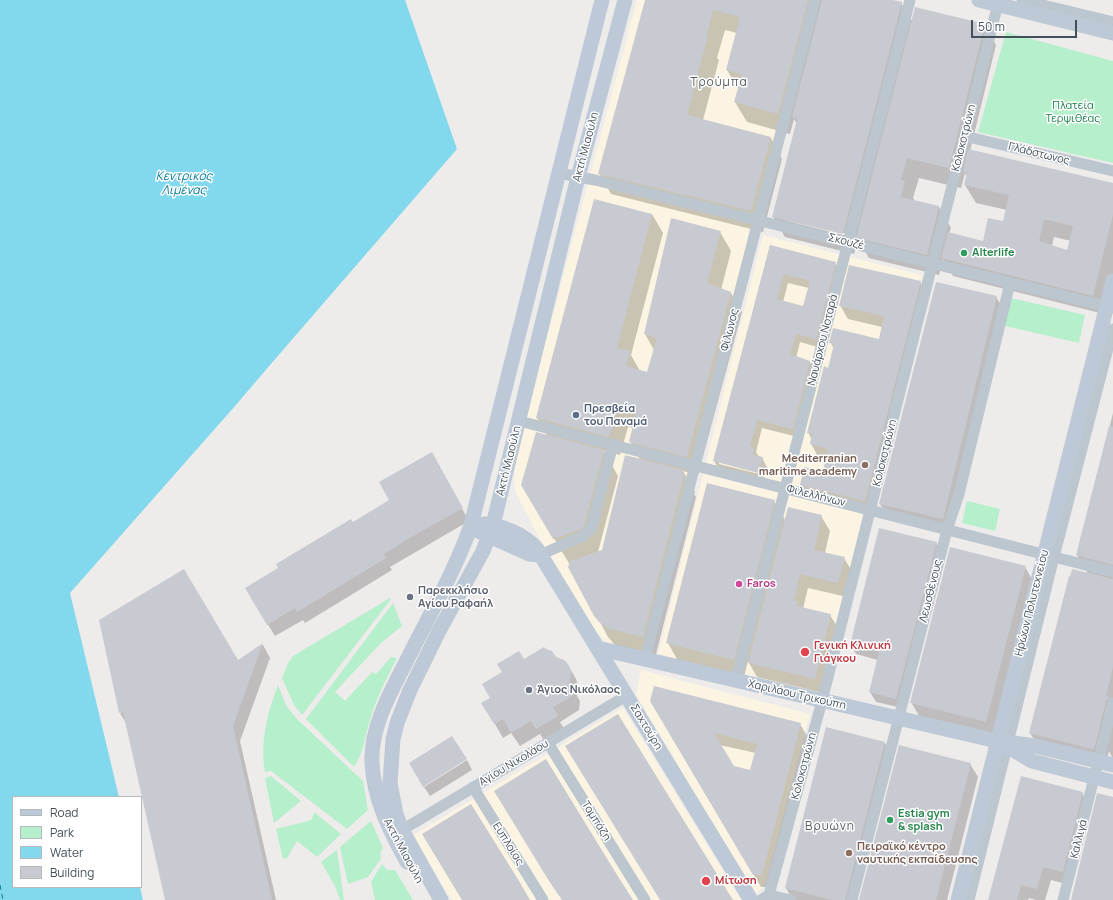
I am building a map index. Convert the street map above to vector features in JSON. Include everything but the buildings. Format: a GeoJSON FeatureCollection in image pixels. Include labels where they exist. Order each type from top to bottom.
{"type":"FeatureCollection","features":[{"type":"Feature","properties":{"kind":"main road","name":"Ακτή Μιαούλη"},"geometry":{"type":"LineString","coordinates":[[429,900],[392,835],[381,810],[375,789],[372,762],[376,734],[385,704],[460,552],[471,525],[602,0]]}},
{"type":"Feature","properties":{"kind":"main road","name":"Ακτή Μιαούλη"},"geometry":{"type":"LineString","coordinates":[[441,900],[402,830],[392,797],[390,783],[393,739],[397,723],[410,690],[439,631],[483,551],[491,530],[578,177],[625,0]]}},
{"type":"Feature","properties":{"kind":"main road"},"geometry":{"type":"LineString","coordinates":[[979,0],[998,2],[1113,33]]}},
{"type":"Feature","properties":{"kind":"main road","name":"Ηρώων Πολυτεχνείου"},"geometry":{"type":"LineString","coordinates":[[958,900],[1004,743],[1098,343],[1110,307],[1113,281]]}},
{"type":"Feature","properties":{"kind":"main road","name":"Σαχτούρη"},"geometry":{"type":"LineString","coordinates":[[471,525],[483,524],[491,530],[509,530],[533,544],[751,900]]}},
{"type":"Feature","properties":{"kind":"main road","name":"Χαριλάου Τρικούπη"},"geometry":{"type":"LineString","coordinates":[[597,648],[1004,743],[1036,746],[1113,765]]}},
{"type":"Feature","properties":{"kind":"main road","name":"Χαριλάου Τρικούπη"},"geometry":{"type":"LineString","coordinates":[[1004,743],[1032,761],[1113,782]]}},
{"type":"Feature","properties":{"kind":"street","name":"Φίλωνος"},"geometry":{"type":"LineString","coordinates":[[645,659],[815,0]]}},
{"type":"Feature","properties":{"kind":"street","name":"Ναυάρχου Νοταρά"},"geometry":{"type":"LineString","coordinates":[[736,680],[910,0]]}},
{"type":"Feature","properties":{"kind":"street"},"geometry":{"type":"LineString","coordinates":[[1022,0],[1113,22]]}},
{"type":"Feature","properties":{"kind":"street","name":"Κολοκοτρώνη"},"geometry":{"type":"LineString","coordinates":[[765,898],[822,701],[998,2]]}},
{"type":"Feature","properties":{"kind":"street","name":"Γλάδστωνος"},"geometry":{"type":"LineString","coordinates":[[964,136],[1113,171]]}},
{"type":"Feature","properties":{"kind":"street","name":"Σκουζέ"},"geometry":{"type":"LineString","coordinates":[[559,173],[758,220],[1110,307]]}},
{"type":"Feature","properties":{"kind":"street","name":"Λεωσθένους"},"geometry":{"type":"LineString","coordinates":[[852,900],[947,530],[959,494],[1010,283]]}},
{"type":"Feature","properties":{"kind":"street","name":"Ηρώων Πολυτεχνείου"},"geometry":{"type":"LineString","coordinates":[[1049,556],[1113,329]]}},
{"type":"Feature","properties":{"kind":"street","name":"Φιλελλήνων"},"geometry":{"type":"LineString","coordinates":[[519,421],[1113,572]]}},
{"type":"Feature","properties":{"kind":"street"},"geometry":{"type":"LineString","coordinates":[[540,555],[583,536],[591,529],[613,444]]}},
{"type":"Feature","properties":{"kind":"street","name":"Αγίου Νικολάου"},"geometry":{"type":"LineString","coordinates":[[402,830],[626,696]]}},
{"type":"Feature","properties":{"kind":"street","name":"Καλλιγά"},"geometry":{"type":"LineString","coordinates":[[1063,900],[1113,703]]}},
{"type":"Feature","properties":{"kind":"street","name":"Τομπάζη"},"geometry":{"type":"LineString","coordinates":[[548,743],[645,900]]}},
{"type":"Feature","properties":{"kind":"street","name":"Ηρώων Πολυτεχνείου"},"geometry":{"type":"LineString","coordinates":[[969,900],[1004,743]]}},
{"type":"Feature","properties":{"kind":"street","name":"Ευπλοίας"},"geometry":{"type":"LineString","coordinates":[[473,787],[543,900]]}},
{"type":"Feature","properties":{"kind":"street"},"geometry":{"type":"LineString","coordinates":[[765,898],[791,900]]}},
{"type":"Feature","properties":{"kind":"shaded area"},"geometry":{"type":"Polygon","coordinates":[[[637,0],[813,0],[644,651],[605,641],[596,631],[584,615],[540,539],[517,495],[514,484],[515,464],[528,408],[637,0]]]}},
{"type":"Feature","properties":{"kind":"shaded area"},"geometry":{"type":"Polygon","coordinates":[[[763,235],[922,275],[819,692],[658,654],[763,235]]]}},
{"type":"Feature","properties":{"kind":"shaded area"},"geometry":{"type":"Polygon","coordinates":[[[641,670],[810,714],[765,885],[755,895],[636,695],[641,670]]]}},
{"type":"Feature","properties":{"kind":"shaded area"},"geometry":{"type":"Polygon","coordinates":[[[623,708],[741,900],[452,900],[412,836],[623,708]]]}},
{"type":"Feature","properties":{"kind":"green space","name":"Πλατεία Τερψιθέας"},"geometry":{"type":"Polygon","coordinates":[[[1006,32],[1113,61],[1113,163],[978,132],[1006,32]]]}},
{"type":"Feature","properties":{"kind":"green space"},"geometry":{"type":"Polygon","coordinates":[[[1011,298],[1085,315],[1079,343],[1005,326],[1011,298]]]}},
{"type":"Feature","properties":{"kind":"green space"},"geometry":{"type":"Polygon","coordinates":[[[967,501],[1000,509],[995,531],[962,523],[967,501]]]}},
{"type":"Feature","properties":{"kind":"green space"},"geometry":{"type":"Polygon","coordinates":[[[390,598],[391,599],[302,715],[294,705],[282,678],[288,663],[293,656],[390,598]]]}},
{"type":"Feature","properties":{"kind":"green space"},"geometry":{"type":"Polygon","coordinates":[[[393,603],[402,626],[381,643],[335,692],[345,701],[372,672],[376,674],[391,657],[397,658],[375,704],[358,761],[354,767],[306,719],[393,603]]]}},
{"type":"Feature","properties":{"kind":"green space"},"geometry":{"type":"Polygon","coordinates":[[[278,685],[287,707],[298,720],[363,781],[368,810],[347,829],[271,771],[265,772],[263,749],[264,738],[268,717],[278,685]]]}},
{"type":"Feature","properties":{"kind":"green space"},"geometry":{"type":"Polygon","coordinates":[[[271,776],[301,801],[274,823],[265,778],[271,776]]]}},
{"type":"Feature","properties":{"kind":"green space"},"geometry":{"type":"Polygon","coordinates":[[[314,812],[341,834],[317,857],[297,841],[287,858],[283,859],[276,829],[308,821],[312,819],[314,812]]]}},
{"type":"Feature","properties":{"kind":"green space"},"geometry":{"type":"Polygon","coordinates":[[[371,821],[383,848],[380,853],[381,859],[368,877],[348,884],[340,847],[371,821]]]}},
{"type":"Feature","properties":{"kind":"green space"},"geometry":{"type":"Polygon","coordinates":[[[337,850],[344,900],[340,900],[335,886],[321,862],[337,850]]]}},
{"type":"Feature","properties":{"kind":"green space"},"geometry":{"type":"Polygon","coordinates":[[[382,864],[387,870],[395,870],[413,900],[375,900],[371,882],[382,864]]]}},
{"type":"Feature","properties":{"kind":"water","name":"Κεντρικός Λιμένας"},"geometry":{"type":"Polygon","coordinates":[[[0,0],[405,0],[457,149],[235,406],[70,593],[119,796],[12,796],[12,888],[140,888],[143,900],[0,900],[0,0]]]}},
{"type":"Feature","properties":{"kind":"ferry route"},"geometry":{"type":"LineString","coordinates":[[0,885],[3,900]]}},
{"type":"Feature","properties":{"kind":"place","name":"Alterlife"},"geometry":{"type":"Point","coordinates":[964,253]}},
{"type":"Feature","properties":{"kind":"place","name":"Πρεσβεία του Παναμά"},"geometry":{"type":"Point","coordinates":[576,415]}},
{"type":"Feature","properties":{"kind":"place","name":"Mediterranian maritime academy"},"geometry":{"type":"Point","coordinates":[865,465]}},
{"type":"Feature","properties":{"kind":"place","name":"Faros"},"geometry":{"type":"Point","coordinates":[739,584]}},
{"type":"Feature","properties":{"kind":"place","name":"Παρεκκλήσιο Αγίου Ραφαήλ"},"geometry":{"type":"Point","coordinates":[410,597]}},
{"type":"Feature","properties":{"kind":"place","name":"Γενική Κλινική Γιάγκου"},"geometry":{"type":"Point","coordinates":[805,652]}},
{"type":"Feature","properties":{"kind":"place","name":"Άγιος Νικόλαος"},"geometry":{"type":"Point","coordinates":[529,690]}},
{"type":"Feature","properties":{"kind":"place","name":"Estia gym & splash"},"geometry":{"type":"Point","coordinates":[890,820]}},
{"type":"Feature","properties":{"kind":"place","name":"Πειραϊκό κέντρο ναυτικής εκπαίδευσης"},"geometry":{"type":"Point","coordinates":[849,853]}},
{"type":"Feature","properties":{"kind":"place","name":"Μίτωση"},"geometry":{"type":"Point","coordinates":[706,881]}},
{"type":"Feature","properties":{"kind":"district","name":"Τρούμπα"},"geometry":{"type":"Point","coordinates":[719,83]}},
{"type":"Feature","properties":{"kind":"district","name":"Βρυώνη"},"geometry":{"type":"Point","coordinates":[830,827]}}]}
